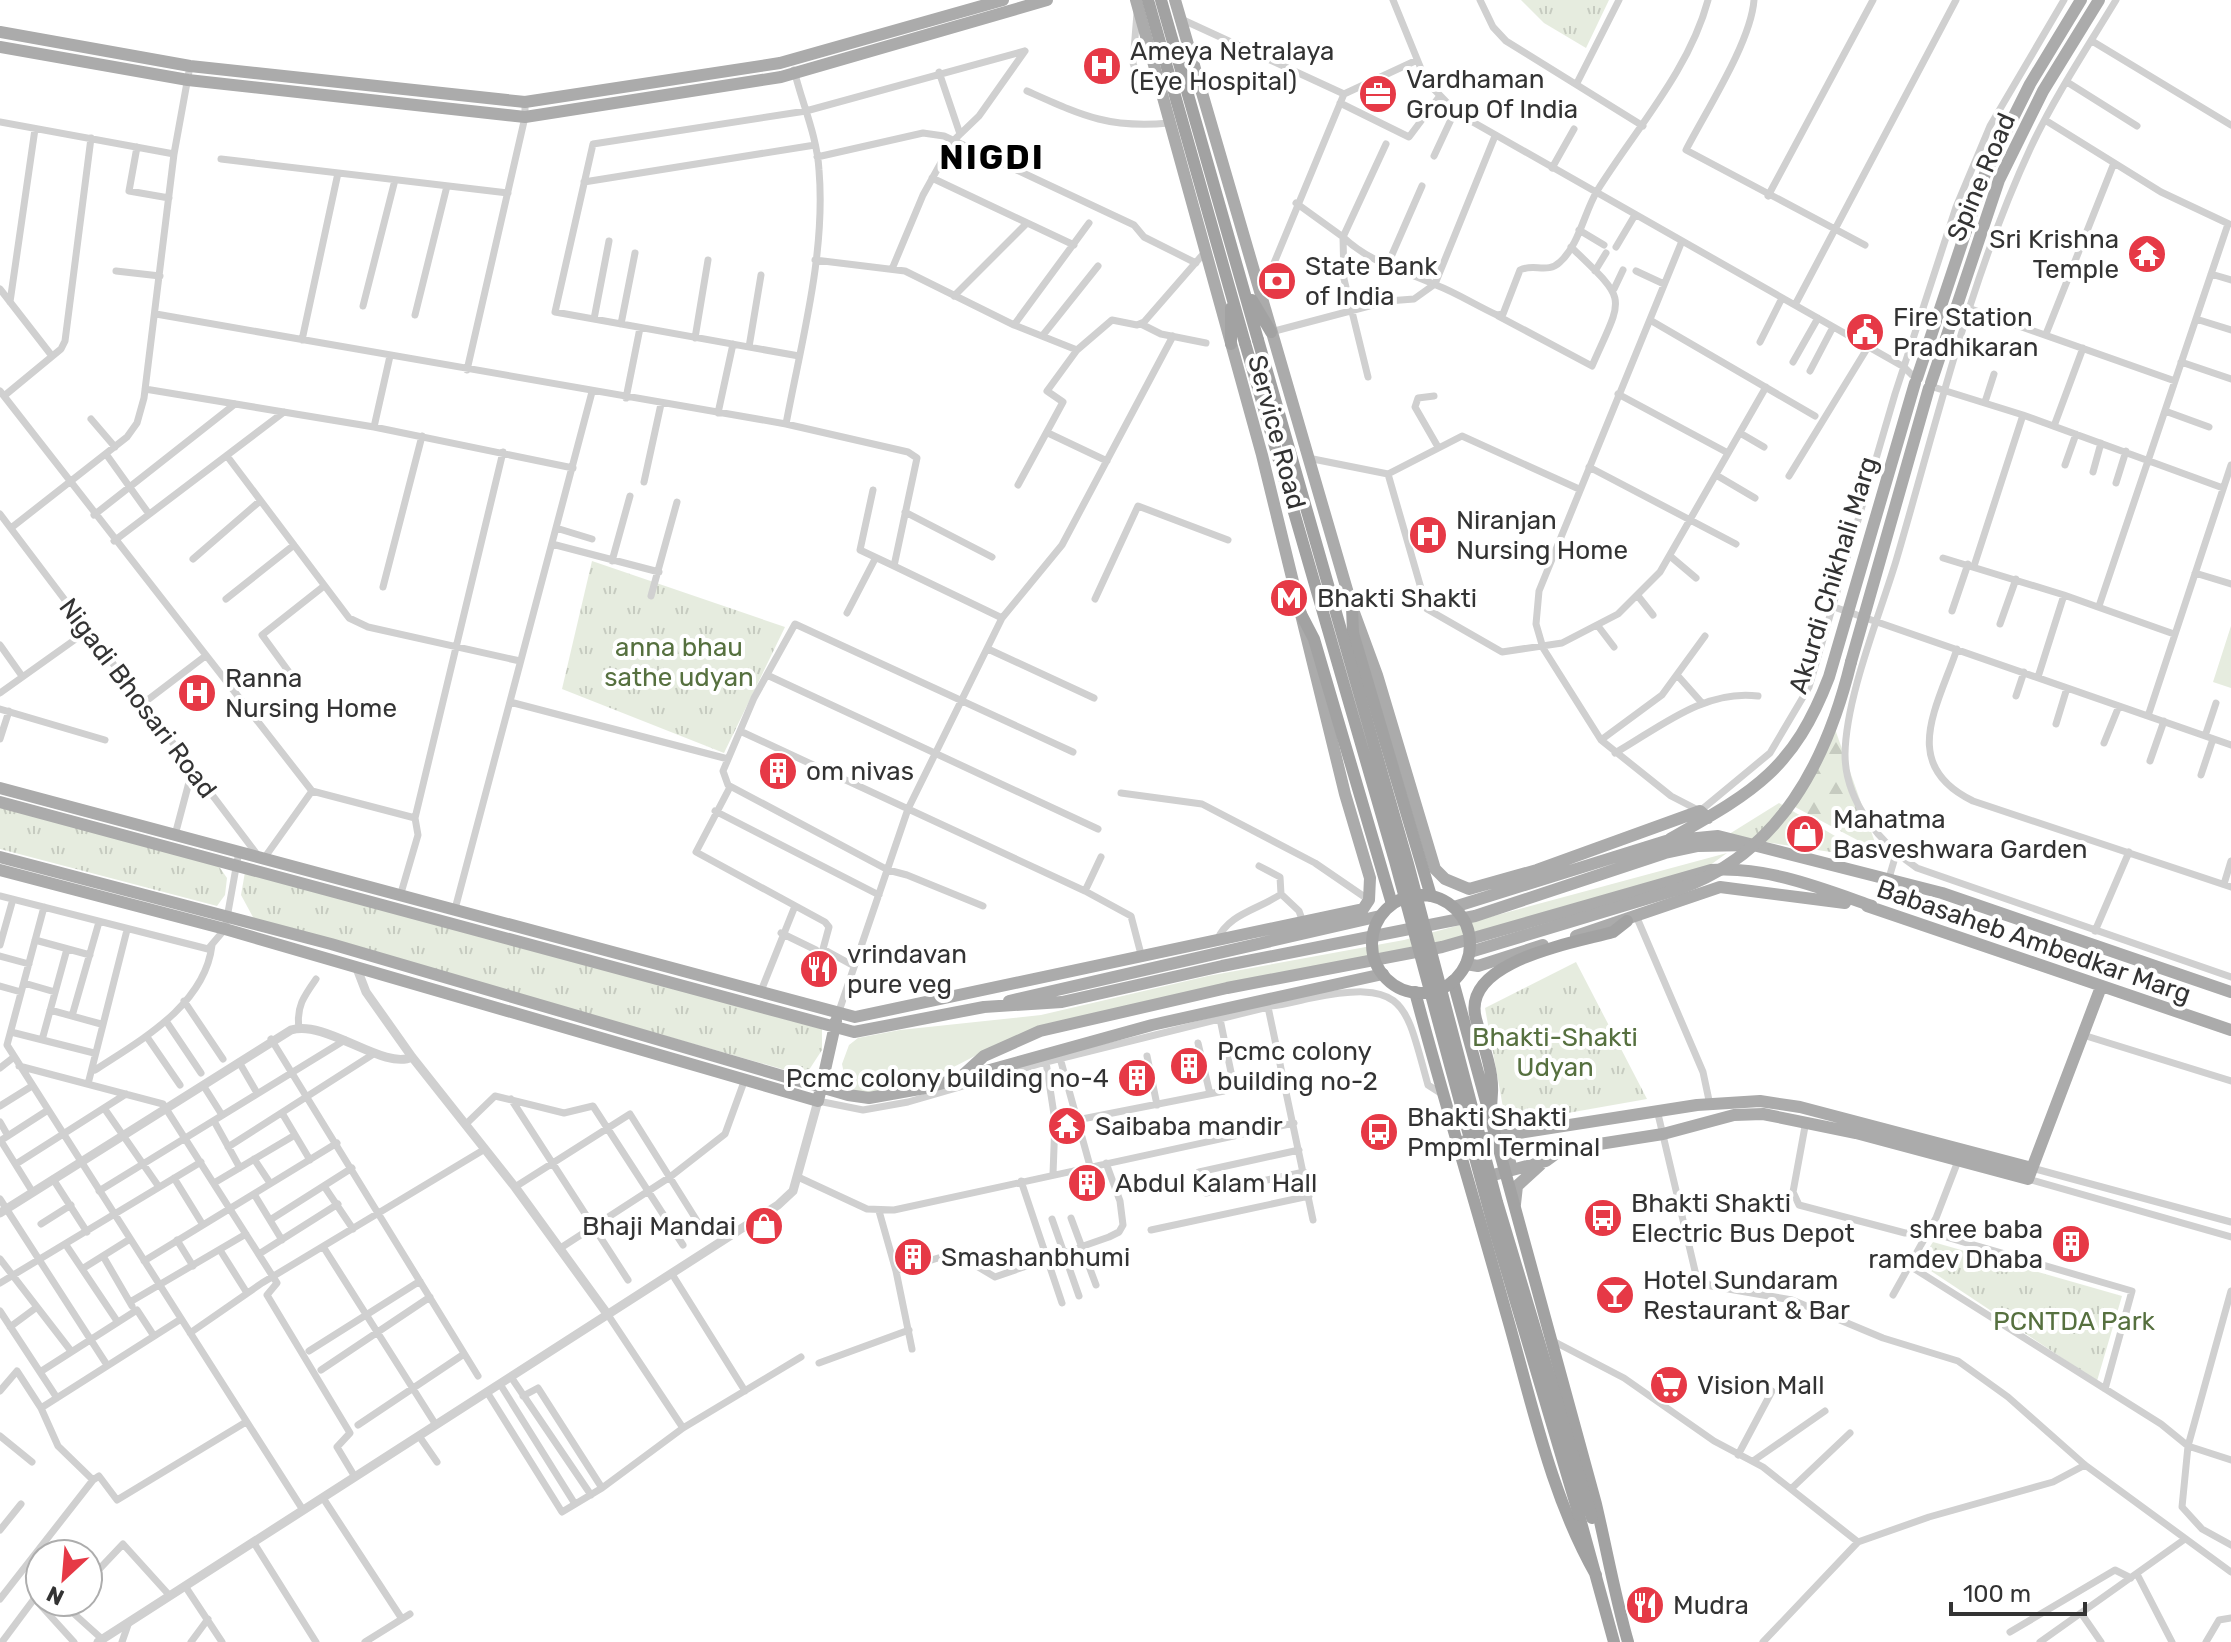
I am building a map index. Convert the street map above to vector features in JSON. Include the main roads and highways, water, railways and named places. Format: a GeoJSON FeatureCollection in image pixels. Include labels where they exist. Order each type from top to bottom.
{"type":"FeatureCollection","features":[{"type":"Feature","properties":{"kind":"highway"},"geometry":{"type":"LineString","coordinates":[[1161,0],[1494,1228],[1579,1515],[1628,1642]]}},
{"type":"Feature","properties":{"kind":"highway"},"geometry":{"type":"LineString","coordinates":[[1140,2],[1209,186]]}},
{"type":"Feature","properties":{"kind":"highway"},"geometry":{"type":"LineString","coordinates":[[1238,290],[1271,332]]}},
{"type":"Feature","properties":{"kind":"highway"},"geometry":{"type":"LineString","coordinates":[[1231,344],[1238,290]]}},
{"type":"Feature","properties":{"kind":"highway"},"geometry":{"type":"LineString","coordinates":[[1252,342],[1408,864],[1497,1202],[1592,1518],[1614,1642]]}},
{"type":"Feature","properties":{"kind":"highway"},"geometry":{"type":"LineString","coordinates":[[1352,607],[1353,633],[1431,896]]}},
{"type":"Feature","properties":{"kind":"highway"},"geometry":{"type":"LineString","coordinates":[[1301,614],[1314,639],[1392,904]]}},
{"type":"Feature","properties":{"kind":"highway"},"geometry":{"type":"LineString","coordinates":[[1418,895],[1431,896],[1454,907],[1470,935],[1468,958],[1453,981],[1435,991],[1415,992],[1397,986],[1383,974],[1372,945],[1380,916],[1392,904],[1418,895]]}},
{"type":"Feature","properties":{"kind":"highway"},"geometry":{"type":"LineString","coordinates":[[1488,1118],[1495,1090],[1473,1008],[1481,986],[1506,966],[1613,932],[1632,919]]}},
{"type":"Feature","properties":{"kind":"highway"},"geometry":{"type":"LineString","coordinates":[[1453,981],[1488,1118],[1498,1135],[1508,1171],[1515,1214],[1596,1504],[1608,1555],[1603,1576]]}},
{"type":"Feature","properties":{"kind":"highway"},"geometry":{"type":"LineString","coordinates":[[1415,992],[1466,1182],[1574,1537],[1603,1576]]}},
{"type":"Feature","properties":{"kind":"main road"},"geometry":{"type":"LineString","coordinates":[[0,32],[190,66],[525,102],[793,66],[1003,0]]}},
{"type":"Feature","properties":{"kind":"main road"},"geometry":{"type":"LineString","coordinates":[[0,47],[188,80],[525,117],[793,66],[1047,0]]}},
{"type":"Feature","properties":{"kind":"main road"},"geometry":{"type":"LineString","coordinates":[[1175,0],[1352,607]]}},
{"type":"Feature","properties":{"kind":"main road","name":"Akurdi Chikhali Marg"},"geometry":{"type":"LineString","coordinates":[[1352,607],[1377,675],[1435,869],[1445,879],[1469,889],[1537,870],[1704,814],[1761,783],[1792,749],[1823,693],[1916,380],[1985,174],[2030,84],[2081,0]]}},
{"type":"Feature","properties":{"kind":"main road","name":"Spine Road"},"geometry":{"type":"LineString","coordinates":[[1930,386],[1984,217],[2011,153],[2043,91],[2099,0]]}},
{"type":"Feature","properties":{"kind":"main road","name":"Service Road"},"geometry":{"type":"LineString","coordinates":[[838,1014],[867,1017],[1142,958],[1363,909],[1369,900],[1370,878],[1231,344],[1201,258],[1140,2]]}},
{"type":"Feature","properties":{"kind":"main road"},"geometry":{"type":"LineString","coordinates":[[1916,380],[1920,390],[1930,386]]}},
{"type":"Feature","properties":{"kind":"main road","name":"Akurdi Chikhali Marg"},"geometry":{"type":"LineString","coordinates":[[1468,958],[1712,877],[1734,864],[1779,821],[1812,768],[1841,704],[1862,617],[1930,386]]}},
{"type":"Feature","properties":{"kind":"main road"},"geometry":{"type":"LineString","coordinates":[[0,788],[401,893],[838,1014],[818,1101],[356,966],[227,922],[0,870]]}},
{"type":"Feature","properties":{"kind":"main road"},"geometry":{"type":"LineString","coordinates":[[0,802],[834,1029],[869,1032],[1380,916]]}},
{"type":"Feature","properties":{"kind":"main road"},"geometry":{"type":"LineString","coordinates":[[1454,907],[1666,841],[1704,814]]}},
{"type":"Feature","properties":{"kind":"main road","name":"Babasaheb Ambedkar Marg"},"geometry":{"type":"LineString","coordinates":[[1666,841],[1718,836],[1889,878],[1942,893],[2231,992]]}},
{"type":"Feature","properties":{"kind":"main road"},"geometry":{"type":"LineString","coordinates":[[984,1007],[1062,1002],[1222,966],[1475,916],[1665,853],[1698,846],[1752,845]]}},
{"type":"Feature","properties":{"kind":"main road"},"geometry":{"type":"LineString","coordinates":[[0,857],[869,1098],[959,1079],[1240,1004],[1265,1003],[1383,974]]}},
{"type":"Feature","properties":{"kind":"main road"},"geometry":{"type":"LineString","coordinates":[[959,1079],[984,1056],[1040,1031],[1227,988],[1442,947],[1711,870],[1744,868],[1807,884],[1872,906]]}},
{"type":"Feature","properties":{"kind":"main road","name":"Babasaheb Ambedkar Marg"},"geometry":{"type":"LineString","coordinates":[[1468,958],[1478,966],[1632,919],[1720,887],[1872,906],[2231,1030]]}},
{"type":"Feature","properties":{"kind":"main road"},"geometry":{"type":"LineString","coordinates":[[1455,1143],[1710,1105],[1760,1101],[1800,1107],[2030,1174],[2101,987]]}},
{"type":"Feature","properties":{"kind":"main road"},"geometry":{"type":"LineString","coordinates":[[1515,1214],[1517,1186],[1561,1150],[1663,1134],[1734,1115],[1763,1114],[1806,1121],[1961,1154]]}},
{"type":"Feature","properties":{"kind":"main road"},"geometry":{"type":"LineString","coordinates":[[1570,1127],[1573,1148]]}},
{"type":"Feature","properties":{"kind":"main road"},"geometry":{"type":"LineString","coordinates":[[1466,1182],[1546,1161]]}},
{"type":"Feature","properties":{"kind":"place","name":"Ameya Netralaya (Eye Hospital)"},"geometry":{"type":"Point","coordinates":[1102,66]}},
{"type":"Feature","properties":{"kind":"place","name":"Vardhaman Group Of India"},"geometry":{"type":"Point","coordinates":[1378,94]}},
{"type":"Feature","properties":{"kind":"place","name":"Sri Krishna Temple"},"geometry":{"type":"Point","coordinates":[2147,254]}},
{"type":"Feature","properties":{"kind":"place","name":"State Bank of India"},"geometry":{"type":"Point","coordinates":[1277,281]}},
{"type":"Feature","properties":{"kind":"place","name":"Fire Station Pradhikaran"},"geometry":{"type":"Point","coordinates":[1865,332]}},
{"type":"Feature","properties":{"kind":"place","name":"Niranjan Nursing Home"},"geometry":{"type":"Point","coordinates":[1428,535]}},
{"type":"Feature","properties":{"kind":"place","name":"Bhakti Shakti"},"geometry":{"type":"Point","coordinates":[1289,598]}},
{"type":"Feature","properties":{"kind":"place","name":"Ranna Nursing Home"},"geometry":{"type":"Point","coordinates":[197,693]}},
{"type":"Feature","properties":{"kind":"place","name":"om nivas"},"geometry":{"type":"Point","coordinates":[778,771]}},
{"type":"Feature","properties":{"kind":"place","name":"Mahatma Basveshwara Garden"},"geometry":{"type":"Point","coordinates":[1805,834]}},
{"type":"Feature","properties":{"kind":"place","name":"vrindavan pure veg"},"geometry":{"type":"Point","coordinates":[819,969]}},
{"type":"Feature","properties":{"kind":"place","name":"Pcmc colony building no-2"},"geometry":{"type":"Point","coordinates":[1189,1066]}},
{"type":"Feature","properties":{"kind":"place","name":"Pcmc colony building no-4"},"geometry":{"type":"Point","coordinates":[1137,1078]}},
{"type":"Feature","properties":{"kind":"place","name":"Saibaba mandir"},"geometry":{"type":"Point","coordinates":[1067,1126]}},
{"type":"Feature","properties":{"kind":"place","name":"Bhakti Shakti Pmpml Terminal"},"geometry":{"type":"Point","coordinates":[1379,1132]}},
{"type":"Feature","properties":{"kind":"place","name":"Abdul Kalam Hall"},"geometry":{"type":"Point","coordinates":[1087,1183]}},
{"type":"Feature","properties":{"kind":"place","name":"Bhakti Shakti Electric Bus Depot"},"geometry":{"type":"Point","coordinates":[1603,1218]}},
{"type":"Feature","properties":{"kind":"place","name":"Bhaji Mandai"},"geometry":{"type":"Point","coordinates":[764,1226]}},
{"type":"Feature","properties":{"kind":"place","name":"shree baba ramdev Dhaba"},"geometry":{"type":"Point","coordinates":[2071,1244]}},
{"type":"Feature","properties":{"kind":"place","name":"Smashanbhumi"},"geometry":{"type":"Point","coordinates":[913,1257]}},
{"type":"Feature","properties":{"kind":"place","name":"Hotel Sundaram Restaurant & Bar"},"geometry":{"type":"Point","coordinates":[1615,1295]}},
{"type":"Feature","properties":{"kind":"place","name":"Vision Mall"},"geometry":{"type":"Point","coordinates":[1669,1385]}},
{"type":"Feature","properties":{"kind":"place","name":"Mudra"},"geometry":{"type":"Point","coordinates":[1645,1605]}},
{"type":"Feature","properties":{"kind":"district","name":"NIGDI"},"geometry":{"type":"Point","coordinates":[992,157]}},
{"type":"Feature","properties":{"kind":"park label","name":"anna bhau sathe udyan"},"geometry":{"type":"Point","coordinates":[679,662]}},
{"type":"Feature","properties":{"kind":"park label","name":"Bhakti-Shakti Udyan"},"geometry":{"type":"Point","coordinates":[1555,1052]}},
{"type":"Feature","properties":{"kind":"park label","name":"PCNTDA Park"},"geometry":{"type":"Point","coordinates":[2074,1321]}}]}
